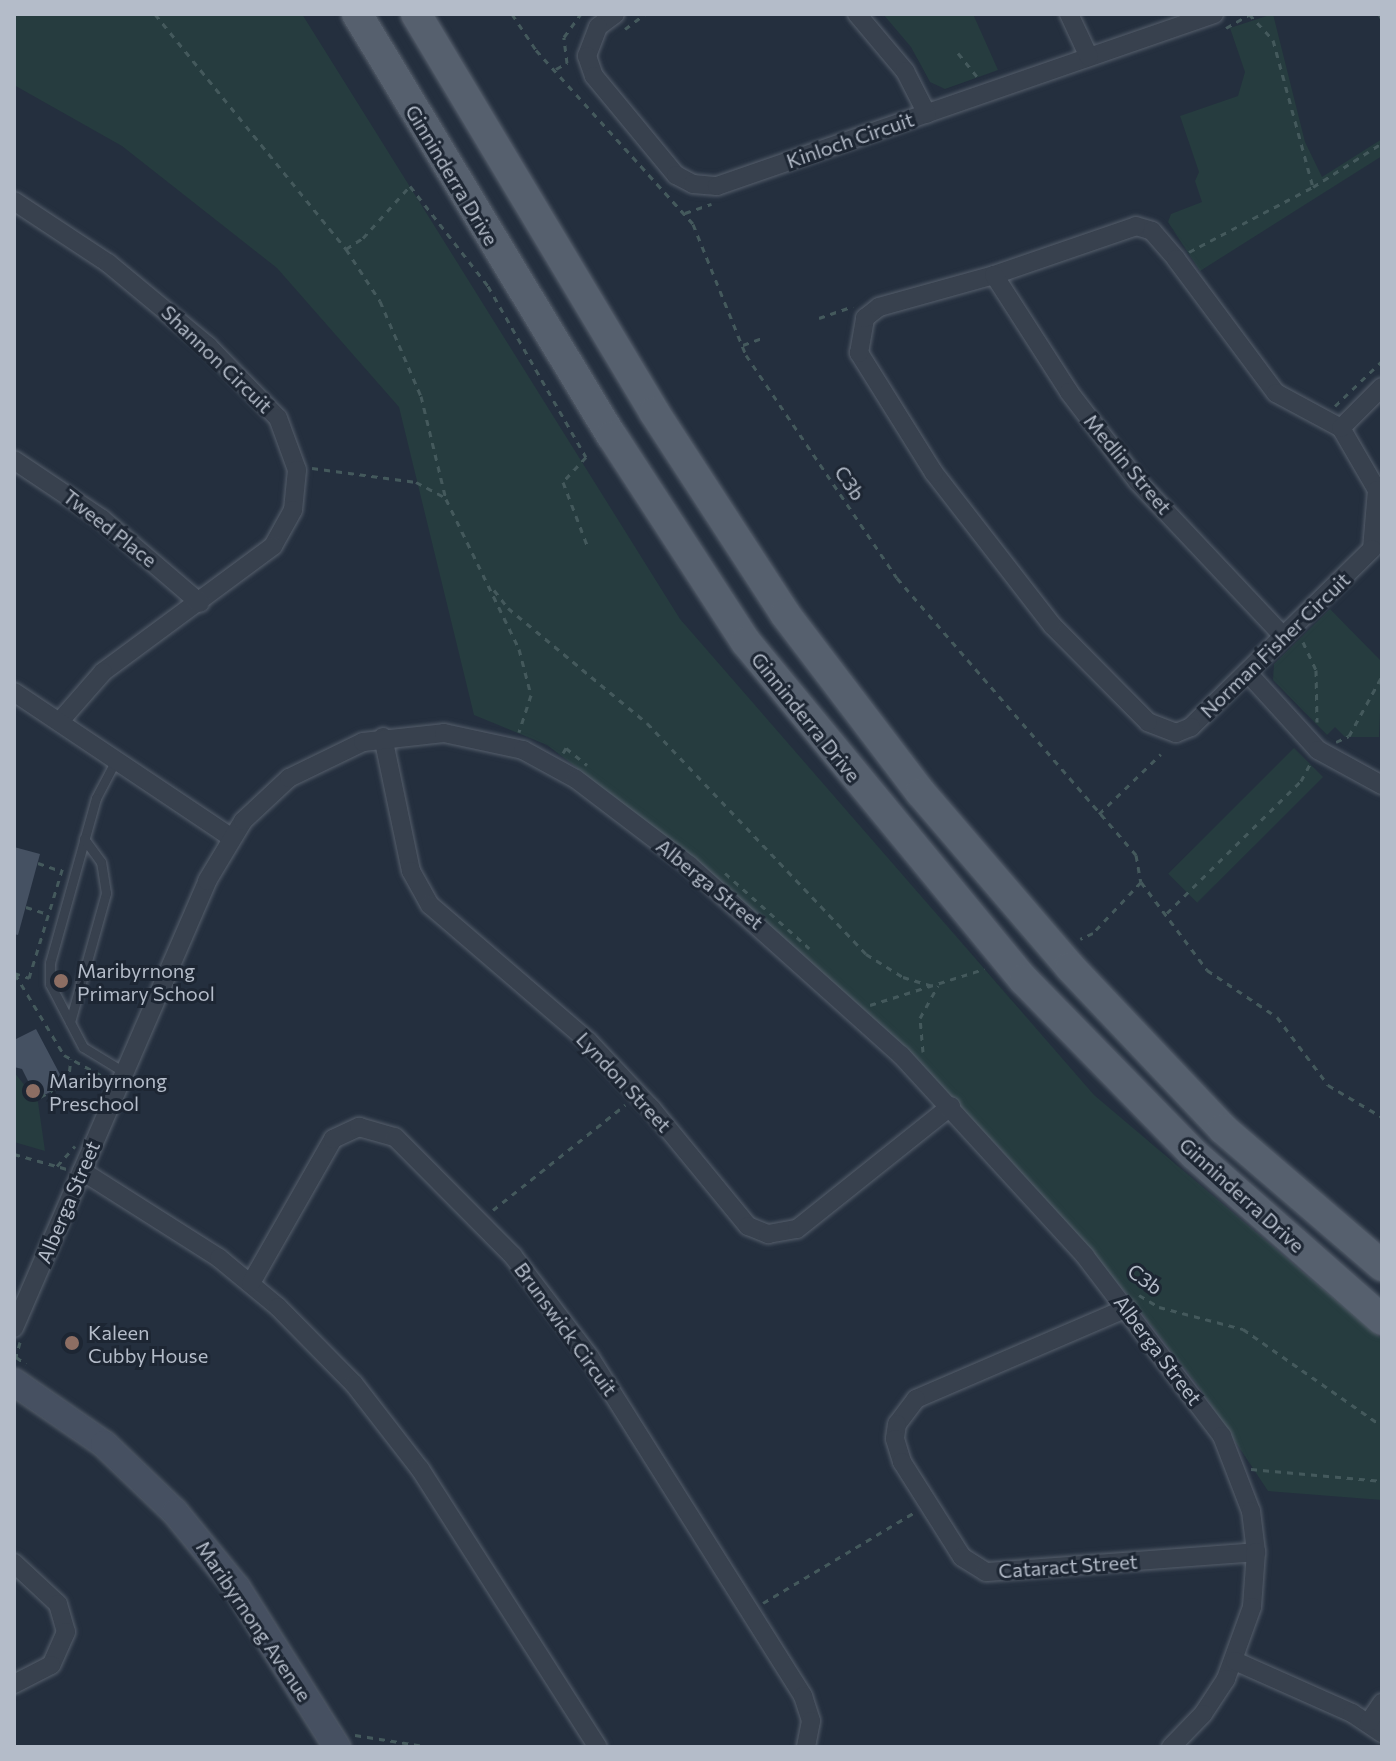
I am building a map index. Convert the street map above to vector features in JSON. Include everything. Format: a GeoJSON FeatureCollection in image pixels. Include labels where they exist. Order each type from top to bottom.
{"type":"FeatureCollection","features":[{"type":"Feature","properties":{"kind":"main road","name":"Ginninderra Drive"},"geometry":{"type":"LineString","coordinates":[[357,14],[612,436],[746,642],[1024,980],[1195,1155],[1382,1320]]}},
{"type":"Feature","properties":{"kind":"main road","name":"Ginninderra Drive"},"geometry":{"type":"LineString","coordinates":[[416,14],[654,412],[785,614],[921,793],[1070,967],[1223,1129],[1382,1266]]}},
{"type":"Feature","properties":{"kind":"street","name":"Kinloch Circuit"},"geometry":{"type":"LineString","coordinates":[[615,14],[598,27],[587,56],[594,76],[676,175],[693,184],[717,186],[1214,14]]}},
{"type":"Feature","properties":{"kind":"street"},"geometry":{"type":"LineString","coordinates":[[857,14],[905,71],[927,114]]}},
{"type":"Feature","properties":{"kind":"street"},"geometry":{"type":"LineString","coordinates":[[1069,14],[1089,57]]}},
{"type":"Feature","properties":{"kind":"street","name":"Shannon Circuit"},"geometry":{"type":"LineString","coordinates":[[14,201],[108,263],[208,346],[278,418],[297,470],[293,510],[273,546],[103,672],[61,720]]}},
{"type":"Feature","properties":{"kind":"street","name":"Norman Fisher Circuit"},"geometry":{"type":"LineString","coordinates":[[1136,226],[1152,231],[1276,393],[1341,428],[1377,490],[1372,549],[1191,727],[1163,731],[1148,722],[1052,625],[983,542],[872,378],[859,353],[865,318],[879,307],[994,275],[1136,226]]}},
{"type":"Feature","properties":{"kind":"street","name":"Medlin Street"},"geometry":{"type":"LineString","coordinates":[[994,275],[1069,392],[1138,482],[1283,636]]}},
{"type":"Feature","properties":{"kind":"street"},"geometry":{"type":"LineString","coordinates":[[1341,428],[1382,387]]}},
{"type":"Feature","properties":{"kind":"street","name":"Tweed Place"},"geometry":{"type":"LineString","coordinates":[[14,460],[102,519],[200,603]]}},
{"type":"Feature","properties":{"kind":"street"},"geometry":{"type":"LineString","coordinates":[[1247,672],[1318,750],[1382,785]]}},
{"type":"Feature","properties":{"kind":"street"},"geometry":{"type":"LineString","coordinates":[[14,692],[61,720],[231,837]]}},
{"type":"Feature","properties":{"kind":"street","name":"Alberga Street"},"geometry":{"type":"LineString","coordinates":[[14,1328],[117,1068],[231,837],[257,805],[306,767],[383,737],[444,733],[515,747],[559,768],[644,830],[850,1006],[951,1106],[1127,1308],[1210,1419],[1239,1472],[1256,1552],[1252,1607],[1235,1661],[1203,1714],[1171,1747]]}},
{"type":"Feature","properties":{"kind":"street","name":"Lyndon Street"},"geometry":{"type":"LineString","coordinates":[[383,737],[408,859],[422,894],[439,914],[555,1010],[639,1094],[742,1221],[776,1234],[803,1224],[951,1106]]}},
{"type":"Feature","properties":{"kind":"street","name":"Brunswick Circuit"},"geometry":{"type":"LineString","coordinates":[[251,1283],[324,1150],[352,1128],[374,1127],[395,1137],[481,1220],[589,1356],[807,1704],[811,1729],[806,1747]]}},
{"type":"Feature","properties":{"kind":"street"},"geometry":{"type":"LineString","coordinates":[[76,1170],[175,1226],[251,1283],[329,1357],[399,1440],[598,1747]]}},
{"type":"Feature","properties":{"kind":"street","name":"Cataract Street"},"geometry":{"type":"LineString","coordinates":[[1127,1308],[909,1404],[897,1424],[896,1447],[962,1557],[993,1573],[1256,1552]]}},
{"type":"Feature","properties":{"kind":"street","name":"Maribyrnong Avenue"},"geometry":{"type":"LineString","coordinates":[[15,1365],[104,1444],[197,1536],[255,1615],[337,1746]]}},
{"type":"Feature","properties":{"kind":"street"},"geometry":{"type":"LineString","coordinates":[[14,1563],[58,1604],[66,1632],[51,1665],[14,1684]]}},
{"type":"Feature","properties":{"kind":"street"},"geometry":{"type":"LineString","coordinates":[[1235,1661],[1376,1727],[1382,1703]]}},
{"type":"Feature","properties":{"kind":"lane"},"geometry":{"type":"LineString","coordinates":[[117,758],[96,798],[50,963],[50,984],[83,1047],[117,1068]]}},
{"type":"Feature","properties":{"kind":"lane"},"geometry":{"type":"LineString","coordinates":[[70,1022],[106,893],[101,862],[84,839]]}},
{"type":"Feature","properties":{"kind":"path"},"geometry":{"type":"LineString","coordinates":[[155,14],[346,249],[380,301],[421,396],[446,499],[519,649],[531,695],[515,747]]}},
{"type":"Feature","properties":{"kind":"path","name":"C3b"},"geometry":{"type":"LineString","coordinates":[[512,14],[556,69],[693,224],[741,345],[897,578],[1136,855],[1141,882],[1207,970],[1277,1017],[1328,1085],[1382,1117]]}},
{"type":"Feature","properties":{"kind":"path"},"geometry":{"type":"LineString","coordinates":[[556,69],[567,63],[564,37],[581,14]]}},
{"type":"Feature","properties":{"kind":"path"},"geometry":{"type":"LineString","coordinates":[[1237,24],[1250,14],[1273,40],[1313,187]]}},
{"type":"Feature","properties":{"kind":"path"},"geometry":{"type":"LineString","coordinates":[[958,53],[984,94]]}},
{"type":"Feature","properties":{"kind":"path"},"geometry":{"type":"LineString","coordinates":[[1186,254],[1313,187],[1382,143]]}},
{"type":"Feature","properties":{"kind":"path"},"geometry":{"type":"LineString","coordinates":[[346,249],[363,238],[410,186],[488,286],[586,457],[563,482],[587,545]]}},
{"type":"Feature","properties":{"kind":"path"},"geometry":{"type":"LineString","coordinates":[[1181,246],[1192,263]]}},
{"type":"Feature","properties":{"kind":"path"},"geometry":{"type":"LineString","coordinates":[[819,318],[862,303]]}},
{"type":"Feature","properties":{"kind":"path"},"geometry":{"type":"LineString","coordinates":[[741,345],[762,338]]}},
{"type":"Feature","properties":{"kind":"path"},"geometry":{"type":"LineString","coordinates":[[1328,407],[1382,361]]}},
{"type":"Feature","properties":{"kind":"path"},"geometry":{"type":"LineString","coordinates":[[297,470],[416,482],[446,499]]}},
{"type":"Feature","properties":{"kind":"path"},"geometry":{"type":"LineString","coordinates":[[489,584],[508,608],[647,723],[866,954],[903,977],[932,986]]}},
{"type":"Feature","properties":{"kind":"path"},"geometry":{"type":"LineString","coordinates":[[1167,913],[1301,781],[1318,750],[1349,736],[1382,676]]}},
{"type":"Feature","properties":{"kind":"path"},"geometry":{"type":"LineString","coordinates":[[1099,814],[1161,754]]}},
{"type":"Feature","properties":{"kind":"path"},"geometry":{"type":"LineString","coordinates":[[38,863],[61,871]]}},
{"type":"Feature","properties":{"kind":"path"},"geometry":{"type":"LineString","coordinates":[[14,973],[29,978],[65,863]]}},
{"type":"Feature","properties":{"kind":"path"},"geometry":{"type":"LineString","coordinates":[[1080,939],[1093,933],[1141,882]]}},
{"type":"Feature","properties":{"kind":"path"},"geometry":{"type":"LineString","coordinates":[[26,907],[48,914]]}},
{"type":"Feature","properties":{"kind":"path"},"geometry":{"type":"LineString","coordinates":[[850,1006],[868,1006],[990,967]]}},
{"type":"Feature","properties":{"kind":"path"},"geometry":{"type":"LineString","coordinates":[[14,973],[56,1044],[71,1059],[104,1077],[117,1068]]}},
{"type":"Feature","properties":{"kind":"path"},"geometry":{"type":"LineString","coordinates":[[925,1058],[920,1018],[940,983]]}},
{"type":"Feature","properties":{"kind":"path"},"geometry":{"type":"LineString","coordinates":[[40,1097],[68,1083],[71,1059]]}},
{"type":"Feature","properties":{"kind":"path"},"geometry":{"type":"LineString","coordinates":[[481,1220],[639,1094]]}},
{"type":"Feature","properties":{"kind":"path"},"geometry":{"type":"LineString","coordinates":[[14,1154],[76,1170]]}},
{"type":"Feature","properties":{"kind":"path","name":"C3b"},"geometry":{"type":"LineString","coordinates":[[1129,1289],[1159,1307],[1243,1329],[1382,1426]]}},
{"type":"Feature","properties":{"kind":"path"},"geometry":{"type":"LineString","coordinates":[[1239,1472],[1261,1469],[1382,1481]]}},
{"type":"Feature","properties":{"kind":"path"},"geometry":{"type":"LineString","coordinates":[[750,1611],[928,1504]]}},
{"type":"Feature","properties":{"kind":"path"},"geometry":{"type":"LineString","coordinates":[[337,1746],[349,1742],[356,1733],[430,1747]]}},
{"type":"Feature","properties":{"kind":"green space"},"geometry":{"type":"Polygon","coordinates":[[[14,14],[302,14],[680,619],[1094,1095],[1382,1339],[1382,1500],[1268,1491],[1199,1387],[1127,1294],[996,1144],[576,767],[547,745],[474,715],[399,407],[277,268],[122,146],[14,85],[14,14]]]}},
{"type":"Feature","properties":{"kind":"green space"},"geometry":{"type":"Polygon","coordinates":[[[883,14],[973,14],[998,70],[945,89],[930,82],[911,47],[883,14]]]}},
{"type":"Feature","properties":{"kind":"green space"},"geometry":{"type":"Polygon","coordinates":[[[1273,14],[1305,142],[1322,177],[1382,139],[1382,156],[1200,271],[1168,222],[1171,214],[1202,202],[1195,181],[1199,172],[1180,116],[1238,96],[1245,72],[1230,28],[1273,14]]]}},
{"type":"Feature","properties":{"kind":"green space"},"geometry":{"type":"Polygon","coordinates":[[[1330,609],[1382,662],[1379,737],[1345,737],[1335,727],[1327,735],[1273,680],[1274,664],[1330,609]]]}},
{"type":"Feature","properties":{"kind":"green space"},"geometry":{"type":"Polygon","coordinates":[[[1294,748],[1323,777],[1197,903],[1168,874],[1294,748]]]}},
{"type":"Feature","properties":{"kind":"green space"},"geometry":{"type":"Polygon","coordinates":[[[14,1072],[38,1102],[45,1151],[14,1142],[14,1072]]]}},
{"type":"Feature","properties":{"kind":"building"},"geometry":{"type":"Polygon","coordinates":[[[14,847],[40,854],[18,935],[14,934],[14,847]]]}},
{"type":"Feature","properties":{"kind":"building"},"geometry":{"type":"Polygon","coordinates":[[[36,1029],[65,1084],[37,1099],[22,1069],[14,1067],[14,1040],[36,1029]]]}},
{"type":"Feature","properties":{"kind":"place","name":"Maribyrnong Primary School"},"geometry":{"type":"Point","coordinates":[61,981]}},
{"type":"Feature","properties":{"kind":"place","name":"Maribyrnong Preschool"},"geometry":{"type":"Point","coordinates":[33,1091]}},
{"type":"Feature","properties":{"kind":"place","name":"Kaleen Cubby House"},"geometry":{"type":"Point","coordinates":[72,1343]}}]}
